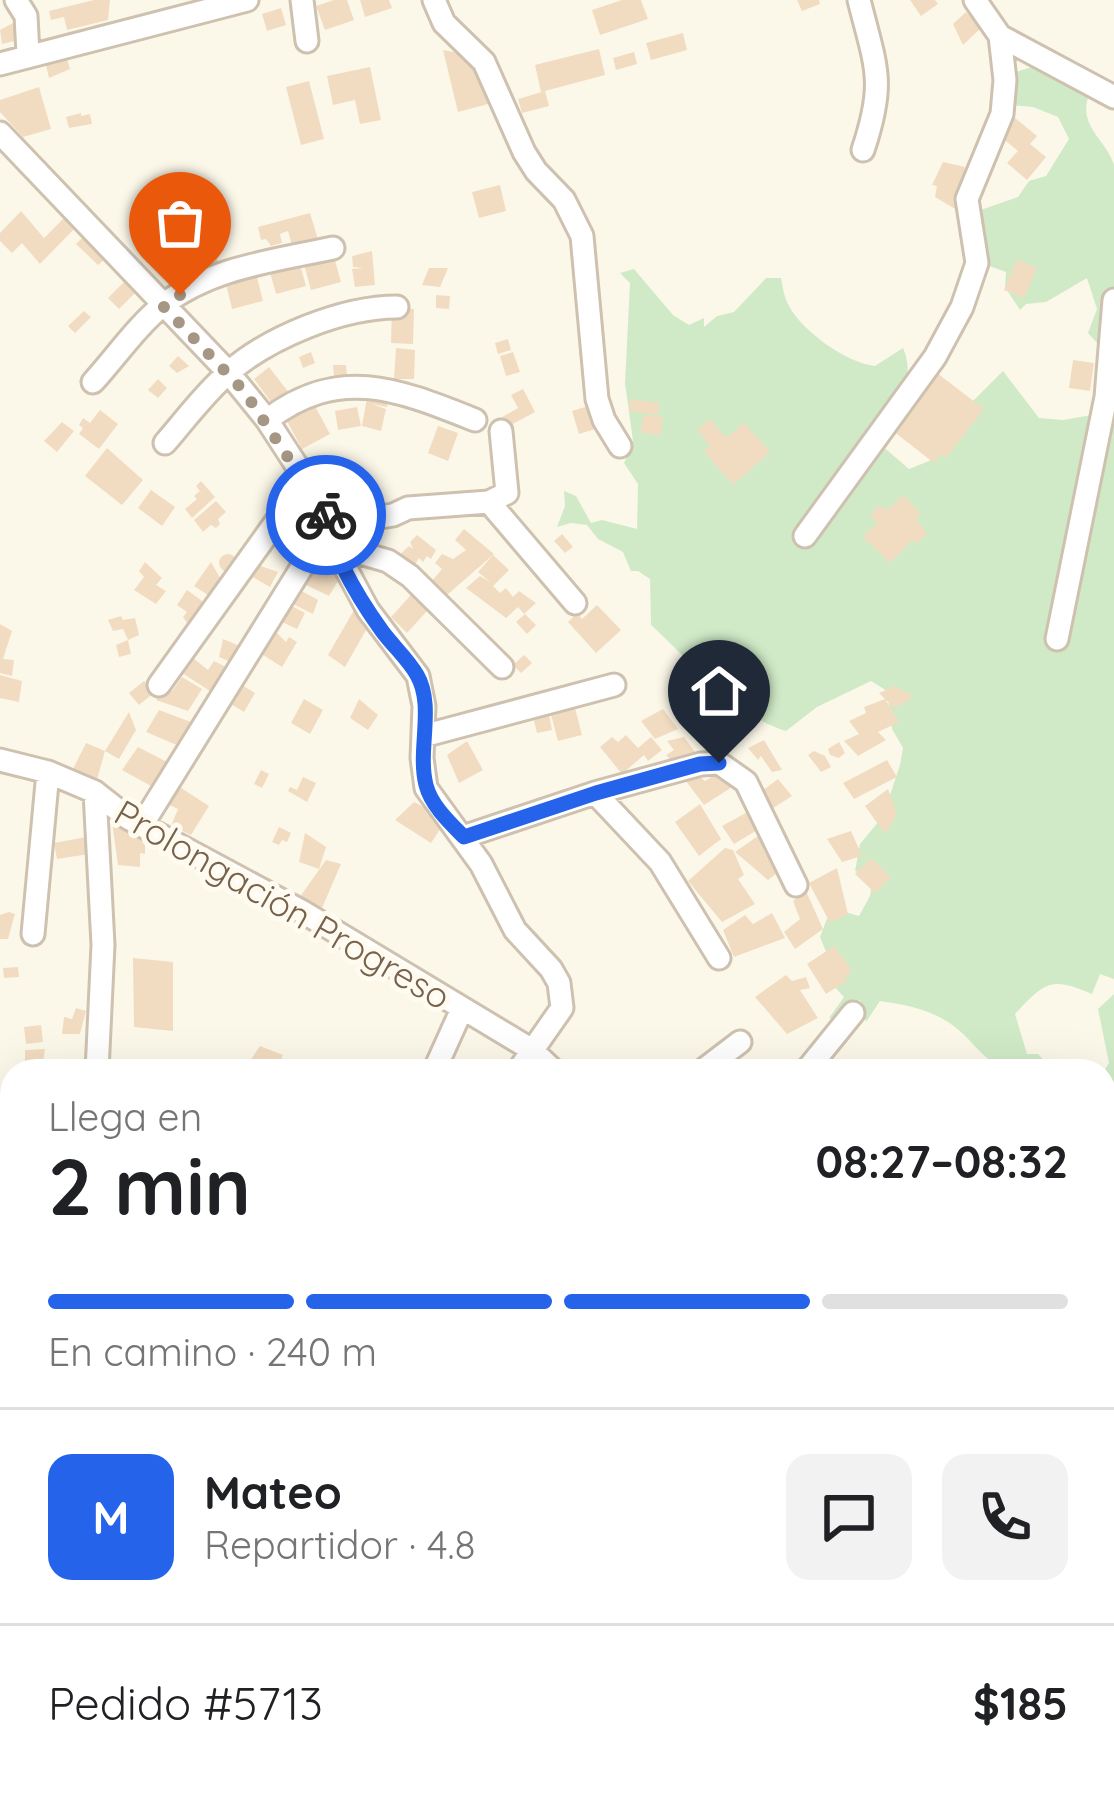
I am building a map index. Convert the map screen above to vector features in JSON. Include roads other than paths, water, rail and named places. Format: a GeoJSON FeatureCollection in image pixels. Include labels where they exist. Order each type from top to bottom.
{"type":"FeatureCollection","features":[{"type":"Feature","properties":{"kind":"street"},"geometry":{"type":"LineString","coordinates":[[16,0],[26,16],[28,55]]}},
{"type":"Feature","properties":{"kind":"street"},"geometry":{"type":"LineString","coordinates":[[0,64],[247,0]]}},
{"type":"Feature","properties":{"kind":"street"},"geometry":{"type":"LineString","coordinates":[[302,0],[307,41]]}},
{"type":"Feature","properties":{"kind":"street"},"geometry":{"type":"LineString","coordinates":[[434,0],[443,23],[484,62],[524,152],[564,200],[582,236],[597,399],[620,446]]}},
{"type":"Feature","properties":{"kind":"street"},"geometry":{"type":"LineString","coordinates":[[859,0],[879,74],[876,110],[862,150]]}},
{"type":"Feature","properties":{"kind":"street"},"geometry":{"type":"LineString","coordinates":[[975,0],[1000,36],[1114,98]]}},
{"type":"Feature","properties":{"kind":"street"},"geometry":{"type":"LineString","coordinates":[[805,536],[935,357],[962,307],[977,263],[967,199],[1002,114],[1005,80],[1000,36]]}},
{"type":"Feature","properties":{"kind":"street"},"geometry":{"type":"LineString","coordinates":[[0,133],[229,372],[326,513],[332,536],[368,610],[418,676],[424,706],[426,788],[464,837],[515,930],[560,983],[562,1008],[526,1059]]}},
{"type":"Feature","properties":{"kind":"street"},"geometry":{"type":"LineString","coordinates":[[93,382],[163,306],[221,273],[333,248]]}},
{"type":"Feature","properties":{"kind":"street"},"geometry":{"type":"LineString","coordinates":[[1057,639],[1106,397],[1114,300]]}},
{"type":"Feature","properties":{"kind":"street"},"geometry":{"type":"LineString","coordinates":[[164,442],[229,372],[299,330],[369,307],[397,307]]}},
{"type":"Feature","properties":{"kind":"street"},"geometry":{"type":"LineString","coordinates":[[266,420],[296,398],[350,388],[382,388],[475,420]]}},
{"type":"Feature","properties":{"kind":"street"},"geometry":{"type":"LineString","coordinates":[[142,825],[332,536],[408,508],[489,502],[507,493],[501,431]]}},
{"type":"Feature","properties":{"kind":"street"},"geometry":{"type":"LineString","coordinates":[[159,686],[306,480]]}},
{"type":"Feature","properties":{"kind":"street"},"geometry":{"type":"LineString","coordinates":[[489,502],[574,603]]}},
{"type":"Feature","properties":{"kind":"street"},"geometry":{"type":"LineString","coordinates":[[332,536],[410,576],[502,667]]}},
{"type":"Feature","properties":{"kind":"street"},"geometry":{"type":"LineString","coordinates":[[423,736],[614,686]]}},
{"type":"Feature","properties":{"kind":"street","name":"Prolongación Progreso"},"geometry":{"type":"LineString","coordinates":[[0,760],[48,772],[95,792],[142,825],[303,912],[541,1059]]}},
{"type":"Feature","properties":{"kind":"street"},"geometry":{"type":"LineString","coordinates":[[464,837],[596,793],[719,763],[746,782],[796,885]]}},
{"type":"Feature","properties":{"kind":"street"},"geometry":{"type":"LineString","coordinates":[[33,934],[48,772]]}},
{"type":"Feature","properties":{"kind":"street"},"geometry":{"type":"LineString","coordinates":[[95,792],[103,945],[98,1059]]}},
{"type":"Feature","properties":{"kind":"street"},"geometry":{"type":"LineString","coordinates":[[596,793],[660,862],[719,958]]}},
{"type":"Feature","properties":{"kind":"street"},"geometry":{"type":"LineString","coordinates":[[439,1059],[462,1009]]}},
{"type":"Feature","properties":{"kind":"street"},"geometry":{"type":"LineString","coordinates":[[816,1059],[853,1013]]}},
{"type":"Feature","properties":{"kind":"street"},"geometry":{"type":"LineString","coordinates":[[718,1059],[740,1042]]}}]}
